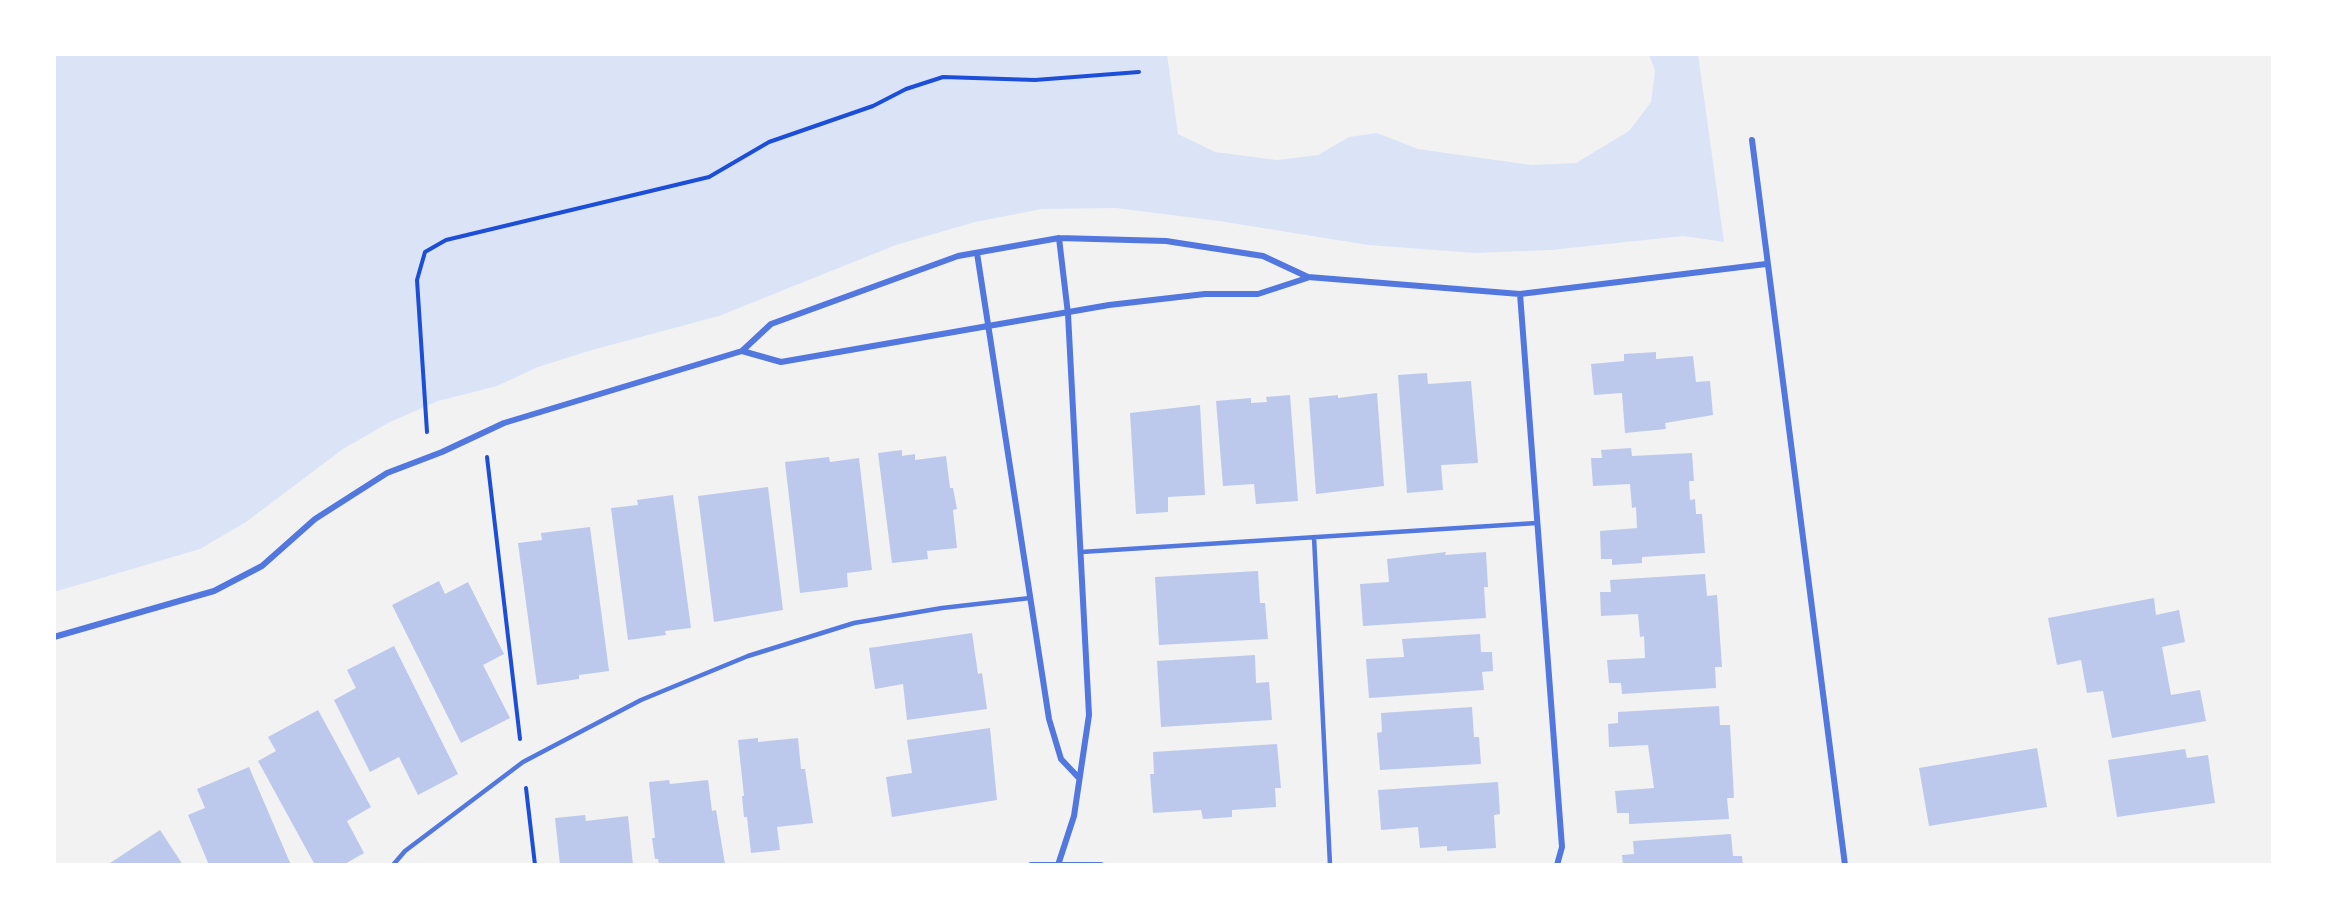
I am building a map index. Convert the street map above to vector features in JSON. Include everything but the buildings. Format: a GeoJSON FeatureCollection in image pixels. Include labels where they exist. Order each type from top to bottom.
{"type":"FeatureCollection","features":[{"type":"Feature","properties":{"kind":"street"},"geometry":{"type":"LineString","coordinates":[[1752,140],[1766,264],[1845,865]]}},
{"type":"Feature","properties":{"kind":"street"},"geometry":{"type":"LineString","coordinates":[[54,636],[214,591],[262,566],[315,519],[378,479],[504,423],[742,351],[771,324],[882,282],[977,253],[1059,238],[1177,242],[1263,256],[1308,277],[1520,294],[1766,264]]}},
{"type":"Feature","properties":{"kind":"street"},"geometry":{"type":"LineString","coordinates":[[1058,865],[1074,816],[1077,777],[1089,715],[1068,314],[1059,238]]}},
{"type":"Feature","properties":{"kind":"street"},"geometry":{"type":"LineString","coordinates":[[977,253],[1049,720],[1061,759],[1077,777]]}},
{"type":"Feature","properties":{"kind":"street"},"geometry":{"type":"LineString","coordinates":[[742,351],[781,362],[1068,314],[1109,305],[1194,296],[1258,294],[1308,277]]}},
{"type":"Feature","properties":{"kind":"street"},"geometry":{"type":"LineString","coordinates":[[1520,294],[1562,847],[1557,865]]}},
{"type":"Feature","properties":{"kind":"street"},"geometry":{"type":"LineString","coordinates":[[1031,865],[1101,865]]}},
{"type":"Feature","properties":{"kind":"lane"},"geometry":{"type":"LineString","coordinates":[[1080,552],[1537,523]]}},
{"type":"Feature","properties":{"kind":"lane"},"geometry":{"type":"LineString","coordinates":[[1314,537],[1330,865]]}},
{"type":"Feature","properties":{"kind":"lane"},"geometry":{"type":"LineString","coordinates":[[393,865],[405,852],[523,762],[641,700],[748,656],[854,623],[942,608],[1030,598]]}},
{"type":"Feature","properties":{"kind":"path"},"geometry":{"type":"LineString","coordinates":[[429,457],[417,280],[425,252],[446,240],[709,177],[769,142],[873,106],[906,89],[943,76],[1035,80],[1139,72]]}},
{"type":"Feature","properties":{"kind":"path"},"geometry":{"type":"LineString","coordinates":[[484,432],[535,865]]}},
{"type":"Feature","properties":{"kind":"shaded area"},"geometry":{"type":"Polygon","coordinates":[[[54,54],[1167,54],[1178,134],[1215,152],[1277,160],[1318,155],[1349,137],[1377,133],[1418,149],[1531,165],[1576,163],[1629,131],[1651,102],[1655,71],[1649,54],[1698,54],[1724,242],[1683,236],[1551,250],[1475,253],[1368,245],[1219,221],[1116,208],[1042,209],[975,222],[896,245],[719,316],[592,350],[538,367],[497,386],[438,401],[390,422],[343,449],[246,522],[200,549],[54,592],[54,54]]]}}]}
